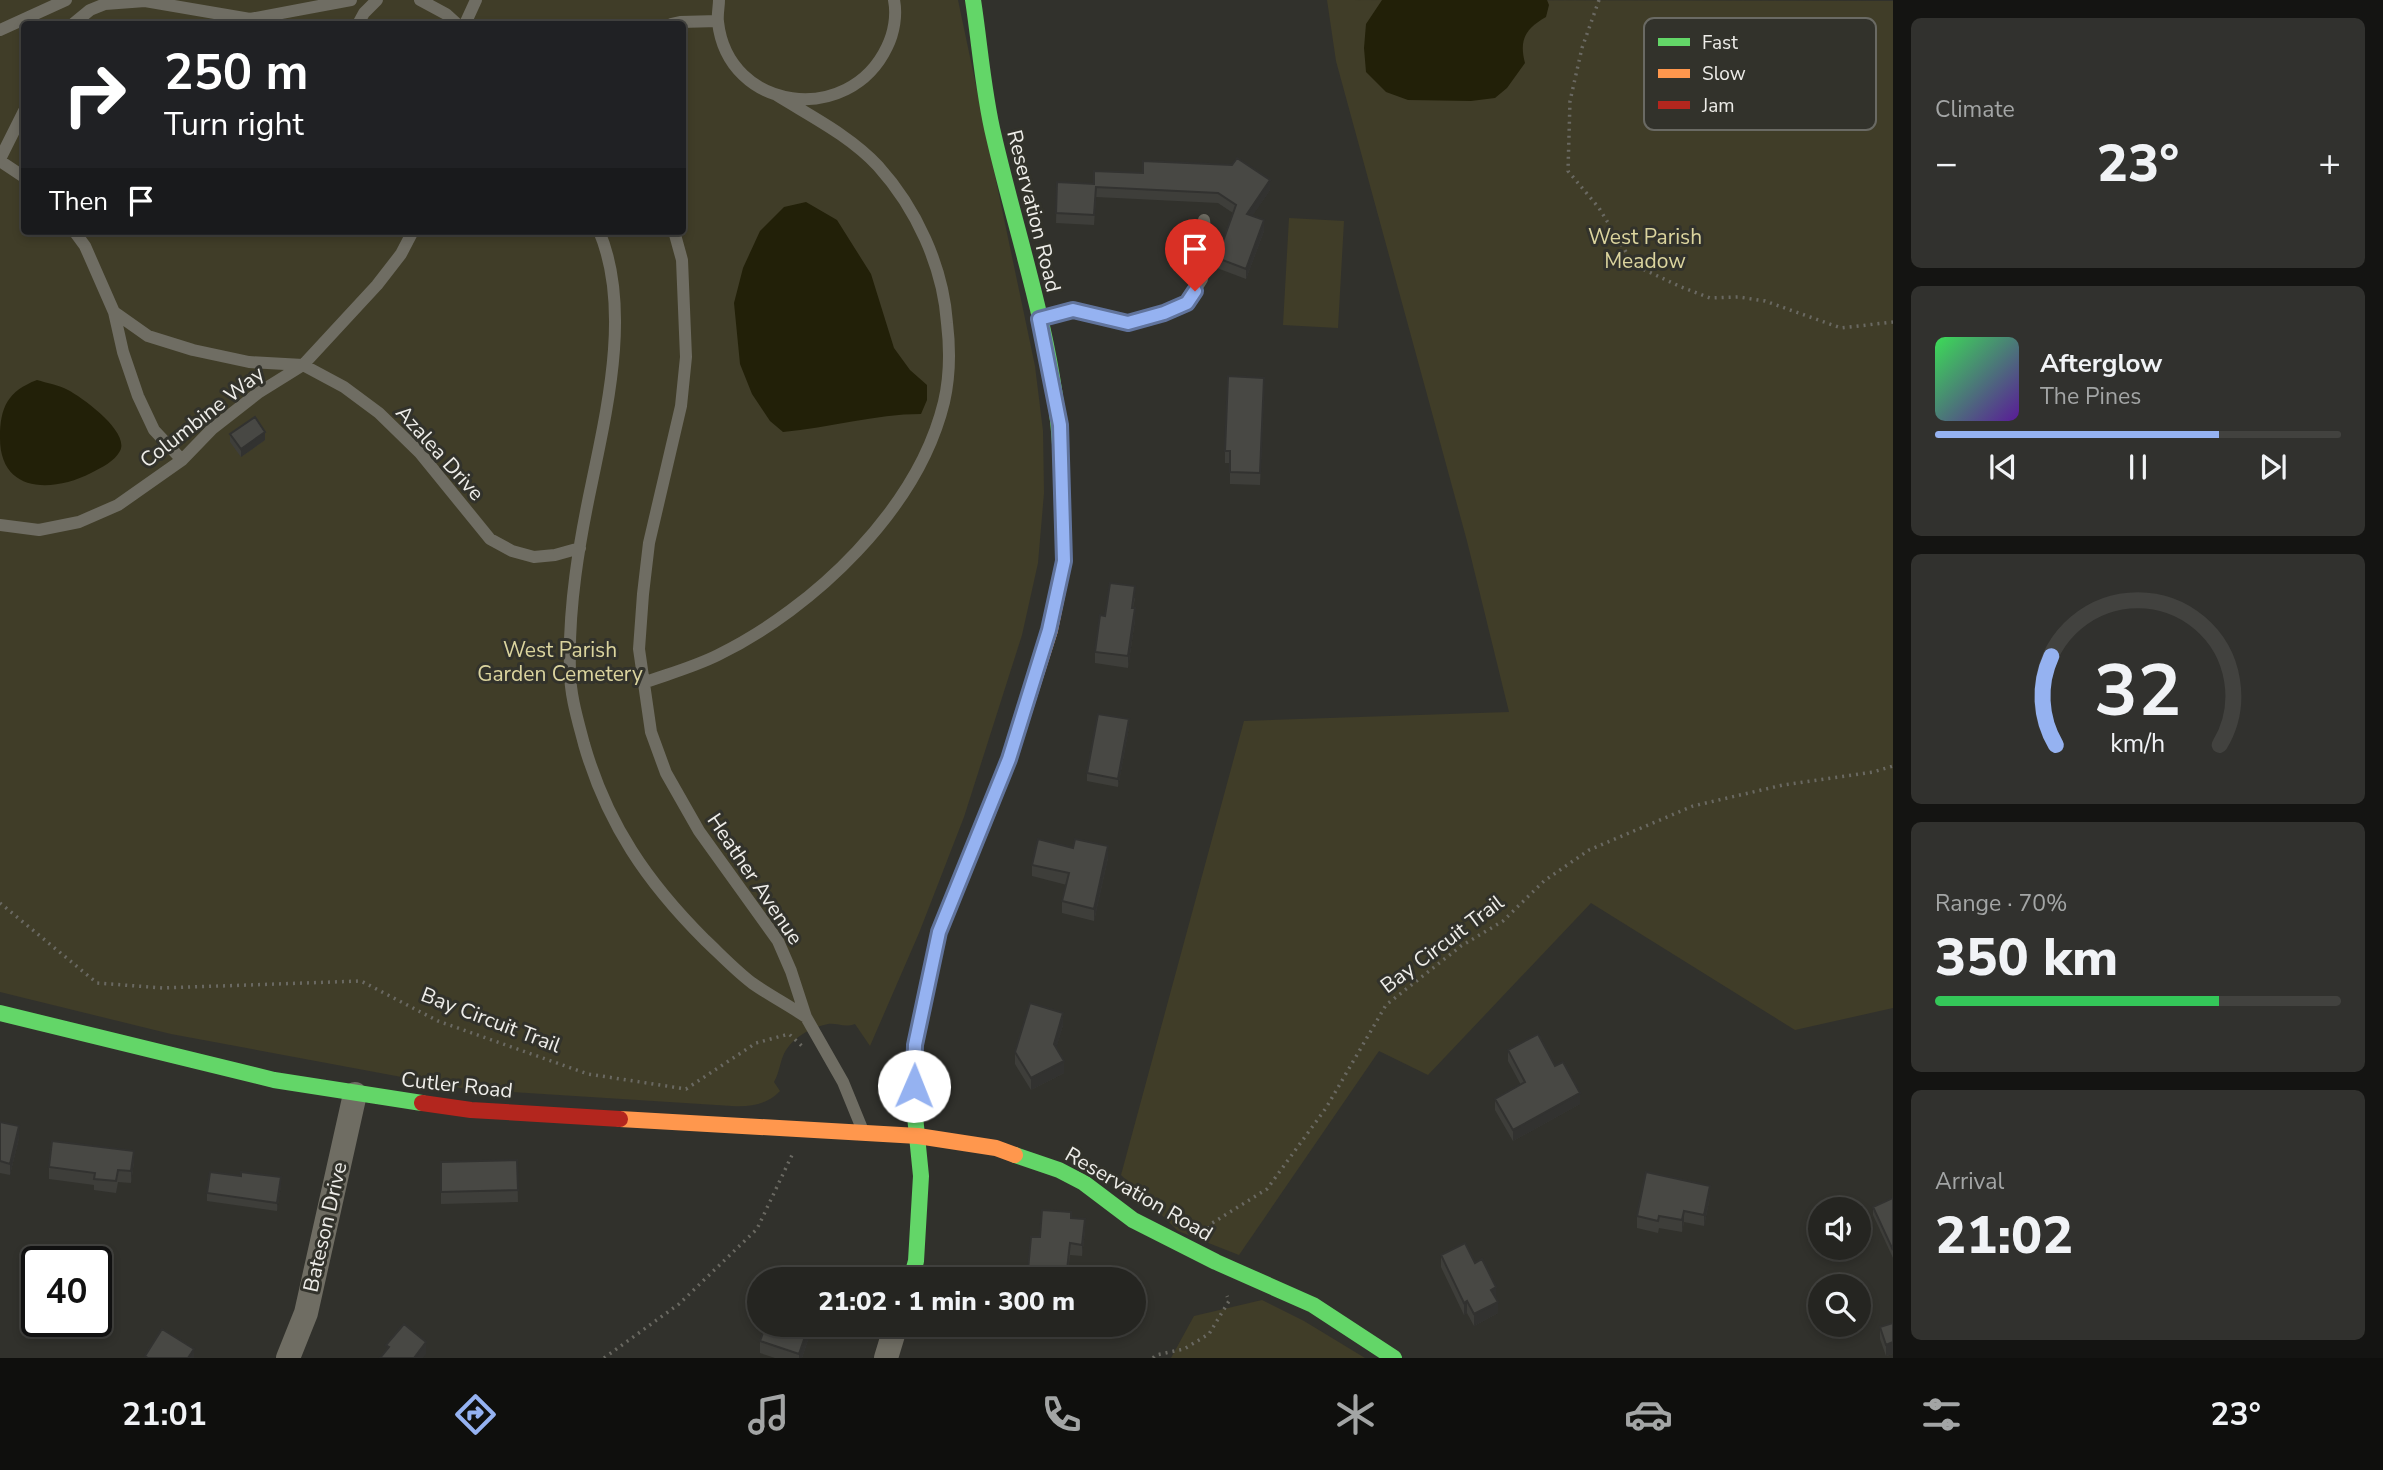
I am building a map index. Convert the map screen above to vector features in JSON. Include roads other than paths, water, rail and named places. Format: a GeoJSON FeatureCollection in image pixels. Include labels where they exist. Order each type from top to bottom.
{"type":"FeatureCollection","features":[{"type":"Feature","properties":{"kind":"street","name":"Reservation Road"},"geometry":{"type":"LineString","coordinates":[[973,0],[993,133],[1039,319],[1060,425],[1064,561],[1049,630],[1009,759],[939,932],[915,1045],[914,1106],[919,1136],[996,1148],[1059,1170],[1084,1183],[1133,1220],[1216,1262],[1313,1305],[1394,1358]]}},
{"type":"Feature","properties":{"kind":"street","name":"Cutler Road"},"geometry":{"type":"LineString","coordinates":[[0,1013],[274,1080],[471,1110],[919,1136]]}},
{"type":"Feature","properties":{"kind":"street","name":"Bateson Drive"},"geometry":{"type":"LineString","coordinates":[[288,1358],[306,1313],[355,1094]]}},
{"type":"Feature","properties":{"kind":"street"},"geometry":{"type":"LineString","coordinates":[[914,1267],[921,1176],[919,1136]]}},
{"type":"Feature","properties":{"kind":"street"},"geometry":{"type":"LineString","coordinates":[[886,1358],[892,1337]]}},
{"type":"Feature","properties":{"kind":"lane"},"geometry":{"type":"LineString","coordinates":[[0,30],[66,0]]}},
{"type":"Feature","properties":{"kind":"lane"},"geometry":{"type":"LineString","coordinates":[[260,21],[351,0]]}},
{"type":"Feature","properties":{"kind":"lane"},"geometry":{"type":"LineString","coordinates":[[360,21],[377,0]]}},
{"type":"Feature","properties":{"kind":"lane"},"geometry":{"type":"LineString","coordinates":[[420,0],[454,21]]}},
{"type":"Feature","properties":{"kind":"lane"},"geometry":{"type":"LineString","coordinates":[[466,21],[476,0]]}},
{"type":"Feature","properties":{"kind":"lane"},"geometry":{"type":"LineString","coordinates":[[643,683],[706,660],[803,600],[881,525],[909,484],[929,446],[944,401],[950,350],[945,297],[929,244],[907,205],[877,165],[839,133],[763,89],[734,63],[723,42],[718,21],[719,0]]}},
{"type":"Feature","properties":{"kind":"lane"},"geometry":{"type":"LineString","coordinates":[[778,96],[807,101],[835,96],[860,83],[880,63],[892,37],[896,9],[894,0]]}},
{"type":"Feature","properties":{"kind":"lane"},"geometry":{"type":"LineString","coordinates":[[77,21],[90,10],[105,4],[145,1],[251,21]]}},
{"type":"Feature","properties":{"kind":"lane"},"geometry":{"type":"LineString","coordinates":[[686,22],[718,21]]}},
{"type":"Feature","properties":{"kind":"lane"},"geometry":{"type":"LineString","coordinates":[[21,117],[0,160],[21,175]]}},
{"type":"Feature","properties":{"kind":"lane"},"geometry":{"type":"LineString","coordinates":[[1039,319],[1073,310],[1128,323],[1187,303],[1202,279],[1208,253],[1204,220]]}},
{"type":"Feature","properties":{"kind":"lane"},"geometry":{"type":"LineString","coordinates":[[77,235],[85,246],[114,312],[123,352],[138,396],[154,430],[181,460]]}},
{"type":"Feature","properties":{"kind":"lane","name":"Columbine Way"},"geometry":{"type":"LineString","coordinates":[[0,526],[39,530],[79,522],[118,505],[181,460],[212,429],[249,400],[303,365],[377,285],[401,254],[411,235]]}},
{"type":"Feature","properties":{"kind":"lane"},"geometry":{"type":"LineString","coordinates":[[601,235],[612,281],[615,328],[608,400],[580,548],[573,612],[570,673],[583,741],[593,774],[610,813],[643,871],[678,913],[751,982],[806,1017]]}},
{"type":"Feature","properties":{"kind":"lane","name":"Heather Avenue"},"geometry":{"type":"LineString","coordinates":[[675,235],[682,260],[686,357],[681,406],[649,543],[639,649],[651,732],[666,773],[699,831],[778,941],[806,1017],[843,1082],[864,1134]]}},
{"type":"Feature","properties":{"kind":"lane","name":"Azalea Drive"},"geometry":{"type":"LineString","coordinates":[[114,312],[148,336],[192,350],[249,362],[303,365],[344,387],[379,413],[420,453],[491,539],[512,551],[534,557],[580,548]]}},
{"type":"Feature","properties":{"kind":"park label","name":"West Parish Meadow"},"geometry":{"type":"Point","coordinates":[1645,249]}},
{"type":"Feature","properties":{"kind":"park label","name":"West Parish Garden Cemetery"},"geometry":{"type":"Point","coordinates":[560,662]}}]}
